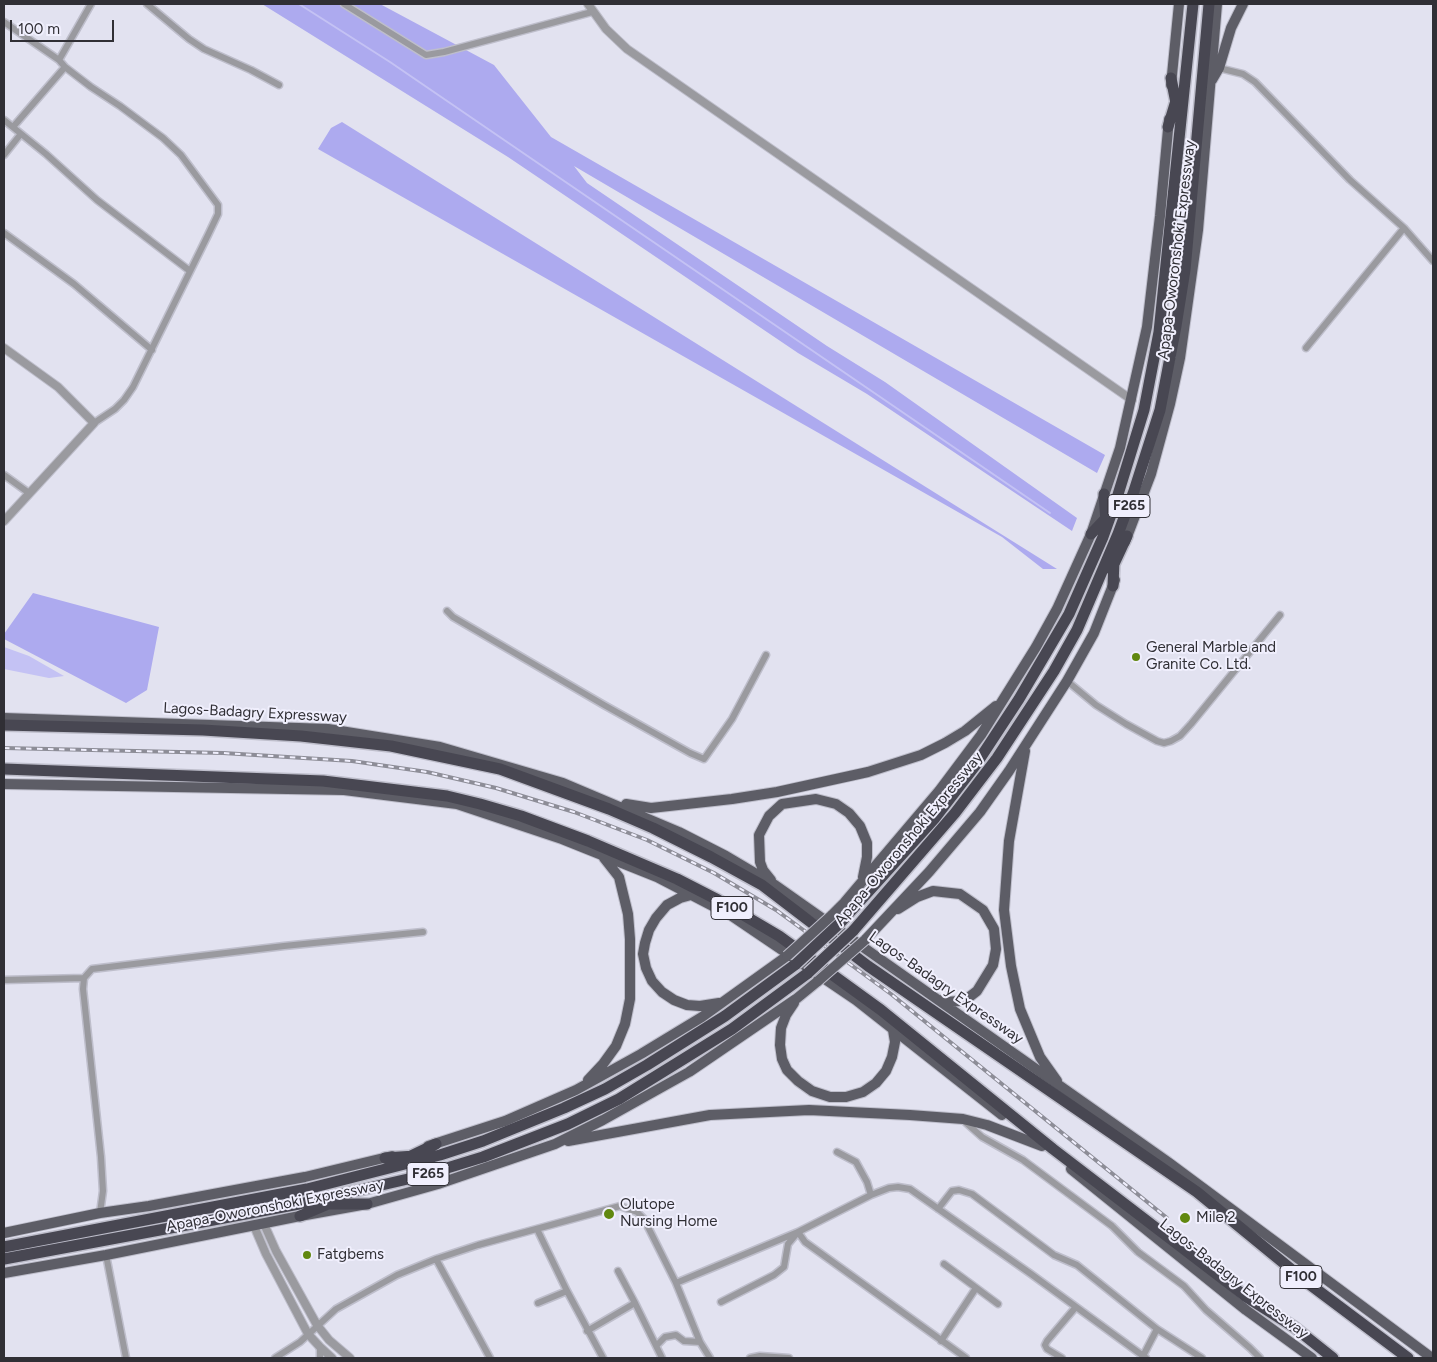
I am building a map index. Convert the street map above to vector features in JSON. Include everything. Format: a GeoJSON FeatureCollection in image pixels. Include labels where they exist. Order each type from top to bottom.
{"type":"FeatureCollection","features":[{"type":"Feature","properties":{"kind":"highway","name":"Apapa-Oworonshoki Expressway"},"geometry":{"type":"LineString","coordinates":[[4,1247],[307,1189],[387,1163],[438,1149],[483,1142],[605,1089],[647,1065],[725,1016],[796,964],[840,924],[936,818],[976,766],[1019,699],[1069,614],[1116,501],[1144,410],[1159,332],[1192,4]]}},
{"type":"Feature","properties":{"kind":"highway","name":"Apapa-Oworonshoki Expressway"},"geometry":{"type":"LineString","coordinates":[[4,1259],[299,1204],[421,1176],[483,1157],[568,1124],[619,1099],[732,1029],[808,972],[853,931],[955,813],[997,758],[1054,671],[1077,630],[1098,581],[1122,533],[1160,410],[1176,326],[1185,270],[1209,4]]}},
{"type":"Feature","properties":{"kind":"highway"},"geometry":{"type":"LineString","coordinates":[[1168,127],[1184,76]]}},
{"type":"Feature","properties":{"kind":"highway"},"geometry":{"type":"LineString","coordinates":[[1171,78],[1180,122]]}},
{"type":"Feature","properties":{"kind":"highway"},"geometry":{"type":"LineString","coordinates":[[1104,494],[1105,528]]}},
{"type":"Feature","properties":{"kind":"highway"},"geometry":{"type":"LineString","coordinates":[[1091,534],[1105,528],[1122,533],[1114,564],[1113,586]]}},
{"type":"Feature","properties":{"kind":"highway"},"geometry":{"type":"LineString","coordinates":[[1098,581],[1114,564]]}},
{"type":"Feature","properties":{"kind":"highway","name":"Lagos-Badagry Expressway"},"geometry":{"type":"LineString","coordinates":[[4,725],[204,730],[300,736],[391,746],[500,769],[609,809],[652,828],[711,857],[762,886],[868,966],[1197,1192],[1308,1283],[1408,1358]]}},
{"type":"Feature","properties":{"kind":"highway","name":"Lagos-Badagry Expressway"},"geometry":{"type":"LineString","coordinates":[[4,769],[322,781],[447,796],[521,816],[588,841],[677,879],[718,900],[779,936],[881,1010],[1053,1149],[1245,1296],[1294,1327],[1333,1358]]}},
{"type":"Feature","properties":{"kind":"highway"},"geometry":{"type":"LineString","coordinates":[[387,1163],[438,1149]]}},
{"type":"Feature","properties":{"kind":"highway"},"geometry":{"type":"LineString","coordinates":[[300,1216],[363,1189]]}},
{"type":"Feature","properties":{"kind":"highway"},"geometry":{"type":"LineString","coordinates":[[299,1204],[367,1204]]}},
{"type":"Feature","properties":{"kind":"main road","name":"Apapa-Oworonshoki Expressway"},"geometry":{"type":"LineString","coordinates":[[438,1149],[576,1090],[641,1054],[723,1002],[787,956],[831,916],[860,885],[959,765],[986,728],[1036,647],[1057,608],[1091,534],[1120,448],[1132,400],[1152,290],[1179,4]]}},
{"type":"Feature","properties":{"kind":"main road","name":"Apapa-Oworonshoki Expressway"},"geometry":{"type":"LineString","coordinates":[[4,1273],[367,1204],[438,1184],[555,1144],[668,1085],[796,999],[865,940],[889,916],[899,902],[929,872],[980,812],[1026,745],[1094,633],[1113,586],[1122,533],[1151,474],[1180,358],[1198,230],[1217,4]]}},
{"type":"Feature","properties":{"kind":"main road"},"geometry":{"type":"LineString","coordinates":[[1210,84],[1220,68],[1231,28],[1242,4]]}},
{"type":"Feature","properties":{"kind":"main road"},"geometry":{"type":"LineString","coordinates":[[598,797],[641,807],[674,806],[777,792],[868,772],[921,755],[965,731],[995,707],[1009,690]]}},
{"type":"Feature","properties":{"kind":"main road","name":"Lagos-Badagry Expressway"},"geometry":{"type":"LineString","coordinates":[[4,718],[200,723],[328,729],[440,747],[563,784],[679,832],[726,856],[775,885],[1168,1162],[1432,1358]]}},
{"type":"Feature","properties":{"kind":"main road"},"geometry":{"type":"LineString","coordinates":[[1026,745],[1009,841],[1004,910],[1011,966],[1020,1009],[1040,1058],[1052,1075],[1070,1094]]}},
{"type":"Feature","properties":{"kind":"main road","name":"Lagos-Badagry Expressway"},"geometry":{"type":"LineString","coordinates":[[4,784],[344,790],[457,804],[562,839],[657,877],[732,916],[856,1000],[1246,1310],[1309,1357]]}},
{"type":"Feature","properties":{"kind":"main road"},"geometry":{"type":"LineString","coordinates":[[775,885],[763,870],[760,862],[760,835],[769,816],[782,804],[816,799],[836,804],[849,813],[860,826],[867,843],[865,871],[860,885]]}},
{"type":"Feature","properties":{"kind":"main road"},"geometry":{"type":"LineString","coordinates":[[576,1090],[604,1064],[616,1046],[625,1024],[630,999],[628,914],[618,877],[601,856]]}},
{"type":"Feature","properties":{"kind":"main road"},"geometry":{"type":"LineString","coordinates":[[889,916],[917,897],[933,891],[946,891],[960,894],[983,910],[994,929],[996,949],[993,965],[977,991],[960,1001],[944,1002],[930,996]]}},
{"type":"Feature","properties":{"kind":"main road"},"geometry":{"type":"LineString","coordinates":[[691,895],[680,898],[668,905],[656,918],[644,943],[643,954],[646,968],[657,987],[674,1000],[687,1005],[700,1006],[723,1002]]}},
{"type":"Feature","properties":{"kind":"main road"},"geometry":{"type":"LineString","coordinates":[[796,999],[780,1028],[782,1059],[787,1070],[798,1081],[812,1091],[830,1097],[846,1097],[863,1092],[876,1083],[886,1071],[892,1057],[895,1042],[894,1030]]}},
{"type":"Feature","properties":{"kind":"main road"},"geometry":{"type":"LineString","coordinates":[[555,1144],[710,1115],[809,1110],[962,1119],[1002,1130],[1042,1146]]}},
{"type":"Feature","properties":{"kind":"main road","name":"Apapa-Oworonshoki Expressway"},"geometry":{"type":"LineString","coordinates":[[4,1233],[100,1213],[387,1163]]}},
{"type":"Feature","properties":{"kind":"street"},"geometry":{"type":"LineString","coordinates":[[59,60],[91,4]]}},
{"type":"Feature","properties":{"kind":"street"},"geometry":{"type":"LineString","coordinates":[[147,4],[204,49],[279,85]]}},
{"type":"Feature","properties":{"kind":"street"},"geometry":{"type":"LineString","coordinates":[[344,4],[426,55],[444,52],[592,12]]}},
{"type":"Feature","properties":{"kind":"street"},"geometry":{"type":"LineString","coordinates":[[588,4],[606,29],[627,49],[1132,400]]}},
{"type":"Feature","properties":{"kind":"street"},"geometry":{"type":"LineString","coordinates":[[4,22],[59,60],[65,67],[163,138],[181,155],[218,205],[218,214],[133,387],[115,409],[94,423],[4,520]]}},
{"type":"Feature","properties":{"kind":"street"},"geometry":{"type":"LineString","coordinates":[[13,127],[65,67]]}},
{"type":"Feature","properties":{"kind":"street"},"geometry":{"type":"LineString","coordinates":[[1220,68],[1243,74],[1255,82],[1350,180],[1404,228],[1433,260]]}},
{"type":"Feature","properties":{"kind":"street"},"geometry":{"type":"LineString","coordinates":[[4,120],[125,223],[190,270]]}},
{"type":"Feature","properties":{"kind":"street"},"geometry":{"type":"LineString","coordinates":[[4,155],[20,135]]}},
{"type":"Feature","properties":{"kind":"street"},"geometry":{"type":"LineString","coordinates":[[1306,348],[1404,228]]}},
{"type":"Feature","properties":{"kind":"street"},"geometry":{"type":"LineString","coordinates":[[4,233],[74,284],[152,350]]}},
{"type":"Feature","properties":{"kind":"street"},"geometry":{"type":"LineString","coordinates":[[4,348],[58,387],[94,423]]}},
{"type":"Feature","properties":{"kind":"street"},"geometry":{"type":"LineString","coordinates":[[4,475],[29,493]]}},
{"type":"Feature","properties":{"kind":"street"},"geometry":{"type":"LineString","coordinates":[[447,611],[453,617],[604,705],[704,759],[732,719],[766,655]]}},
{"type":"Feature","properties":{"kind":"street"},"geometry":{"type":"LineString","coordinates":[[1066,681],[1096,705],[1156,742],[1164,743],[1171,741],[1180,736],[1191,724],[1280,615]]}},
{"type":"Feature","properties":{"kind":"street"},"geometry":{"type":"LineString","coordinates":[[100,1213],[103,1191],[101,1157],[83,989],[84,978],[92,969],[284,946],[423,932]]}},
{"type":"Feature","properties":{"kind":"street"},"geometry":{"type":"LineString","coordinates":[[4,980],[84,978]]}},
{"type":"Feature","properties":{"kind":"street"},"geometry":{"type":"LineString","coordinates":[[962,1119],[982,1137],[1023,1160],[1112,1226],[1138,1252],[1184,1286],[1206,1310],[1260,1358]]}},
{"type":"Feature","properties":{"kind":"street"},"geometry":{"type":"LineString","coordinates":[[837,1152],[856,1162],[870,1195]]}},
{"type":"Feature","properties":{"kind":"street"},"geometry":{"type":"LineString","coordinates":[[676,1283],[798,1232],[870,1195],[898,1186],[910,1188],[1144,1357],[1157,1329]]}},
{"type":"Feature","properties":{"kind":"street"},"geometry":{"type":"LineString","coordinates":[[938,1209],[952,1191],[959,1190],[972,1194],[1054,1255],[1077,1265],[1157,1329],[1202,1358]]}},
{"type":"Feature","properties":{"kind":"street"},"geometry":{"type":"LineString","coordinates":[[275,1358],[300,1342],[336,1308],[397,1275],[478,1245],[620,1206],[637,1212],[644,1219],[676,1283],[700,1342],[710,1358]]}},
{"type":"Feature","properties":{"kind":"street"},"geometry":{"type":"LineString","coordinates":[[259,1225],[276,1251],[317,1325],[329,1340],[350,1358]]}},
{"type":"Feature","properties":{"kind":"street"},"geometry":{"type":"LineString","coordinates":[[259,1225],[266,1254],[308,1334],[332,1358]]}},
{"type":"Feature","properties":{"kind":"street"},"geometry":{"type":"LineString","coordinates":[[537,1230],[587,1331],[603,1358]]}},
{"type":"Feature","properties":{"kind":"street"},"geometry":{"type":"LineString","coordinates":[[721,1302],[774,1275],[784,1267],[788,1244],[798,1232]]}},
{"type":"Feature","properties":{"kind":"street"},"geometry":{"type":"LineString","coordinates":[[798,1232],[805,1242],[966,1358]]}},
{"type":"Feature","properties":{"kind":"street"},"geometry":{"type":"LineString","coordinates":[[106,1255],[126,1358]]}},
{"type":"Feature","properties":{"kind":"street"},"geometry":{"type":"LineString","coordinates":[[436,1259],[490,1358]]}},
{"type":"Feature","properties":{"kind":"street"},"geometry":{"type":"LineString","coordinates":[[944,1264],[998,1304]]}},
{"type":"Feature","properties":{"kind":"street"},"geometry":{"type":"LineString","coordinates":[[618,1270],[662,1358]]}},
{"type":"Feature","properties":{"kind":"street"},"geometry":{"type":"LineString","coordinates":[[941,1341],[976,1288]]}},
{"type":"Feature","properties":{"kind":"street"},"geometry":{"type":"LineString","coordinates":[[538,1303],[567,1291]]}},
{"type":"Feature","properties":{"kind":"street"},"geometry":{"type":"LineString","coordinates":[[587,1331],[635,1303]]}},
{"type":"Feature","properties":{"kind":"street"},"geometry":{"type":"LineString","coordinates":[[1062,1358],[1047,1349],[1045,1345],[1075,1308]]}},
{"type":"Feature","properties":{"kind":"street"},"geometry":{"type":"LineString","coordinates":[[657,1345],[665,1337],[676,1335],[684,1341],[700,1342]]}},
{"type":"Feature","properties":{"kind":"street"},"geometry":{"type":"LineString","coordinates":[[320,1347],[320,1358]]}},
{"type":"Feature","properties":{"kind":"street"},"geometry":{"type":"LineString","coordinates":[[750,1358],[760,1356],[790,1358]]}},
{"type":"Feature","properties":{"kind":"shaded area"},"geometry":{"type":"Polygon","coordinates":[[[262,4],[380,4],[494,65],[551,137],[1105,455],[1097,473],[574,166],[587,183],[827,346],[885,382],[1077,518],[1072,531],[867,394],[798,353],[508,157],[262,4]]]}},
{"type":"Feature","properties":{"kind":"shaded area"},"geometry":{"type":"Polygon","coordinates":[[[342,122],[1057,569],[1043,569],[1002,537],[318,149],[331,128],[342,122]]]}},
{"type":"Feature","properties":{"kind":"shaded area"},"geometry":{"type":"Polygon","coordinates":[[[33,593],[159,627],[147,690],[126,703],[4,639],[4,634],[33,593]]]}},
{"type":"Feature","properties":{"kind":"water"},"geometry":{"type":"Polygon","coordinates":[[[4,647],[29,656],[64,676],[49,678],[4,669],[4,647]]]}},
{"type":"Feature","properties":{"kind":"waterway"},"geometry":{"type":"LineString","coordinates":[[299,4],[390,62],[1050,513]]}},
{"type":"Feature","properties":{"kind":"railway"},"geometry":{"type":"LineString","coordinates":[[4,748],[223,753],[352,761],[427,772],[496,788],[574,812],[647,840],[714,873],[776,910],[891,994],[1167,1218]]}},
{"type":"Feature","properties":{"kind":"place","name":"General Marble and Granite Co. Ltd."},"geometry":{"type":"Point","coordinates":[1136,657]}},
{"type":"Feature","properties":{"kind":"place","name":"Olutope Nursing Home"},"geometry":{"type":"Point","coordinates":[609,1214]}},
{"type":"Feature","properties":{"kind":"place","name":"Mile 2"},"geometry":{"type":"Point","coordinates":[1185,1218]}},
{"type":"Feature","properties":{"kind":"place","name":"Fatgbems"},"geometry":{"type":"Point","coordinates":[307,1255]}}]}
